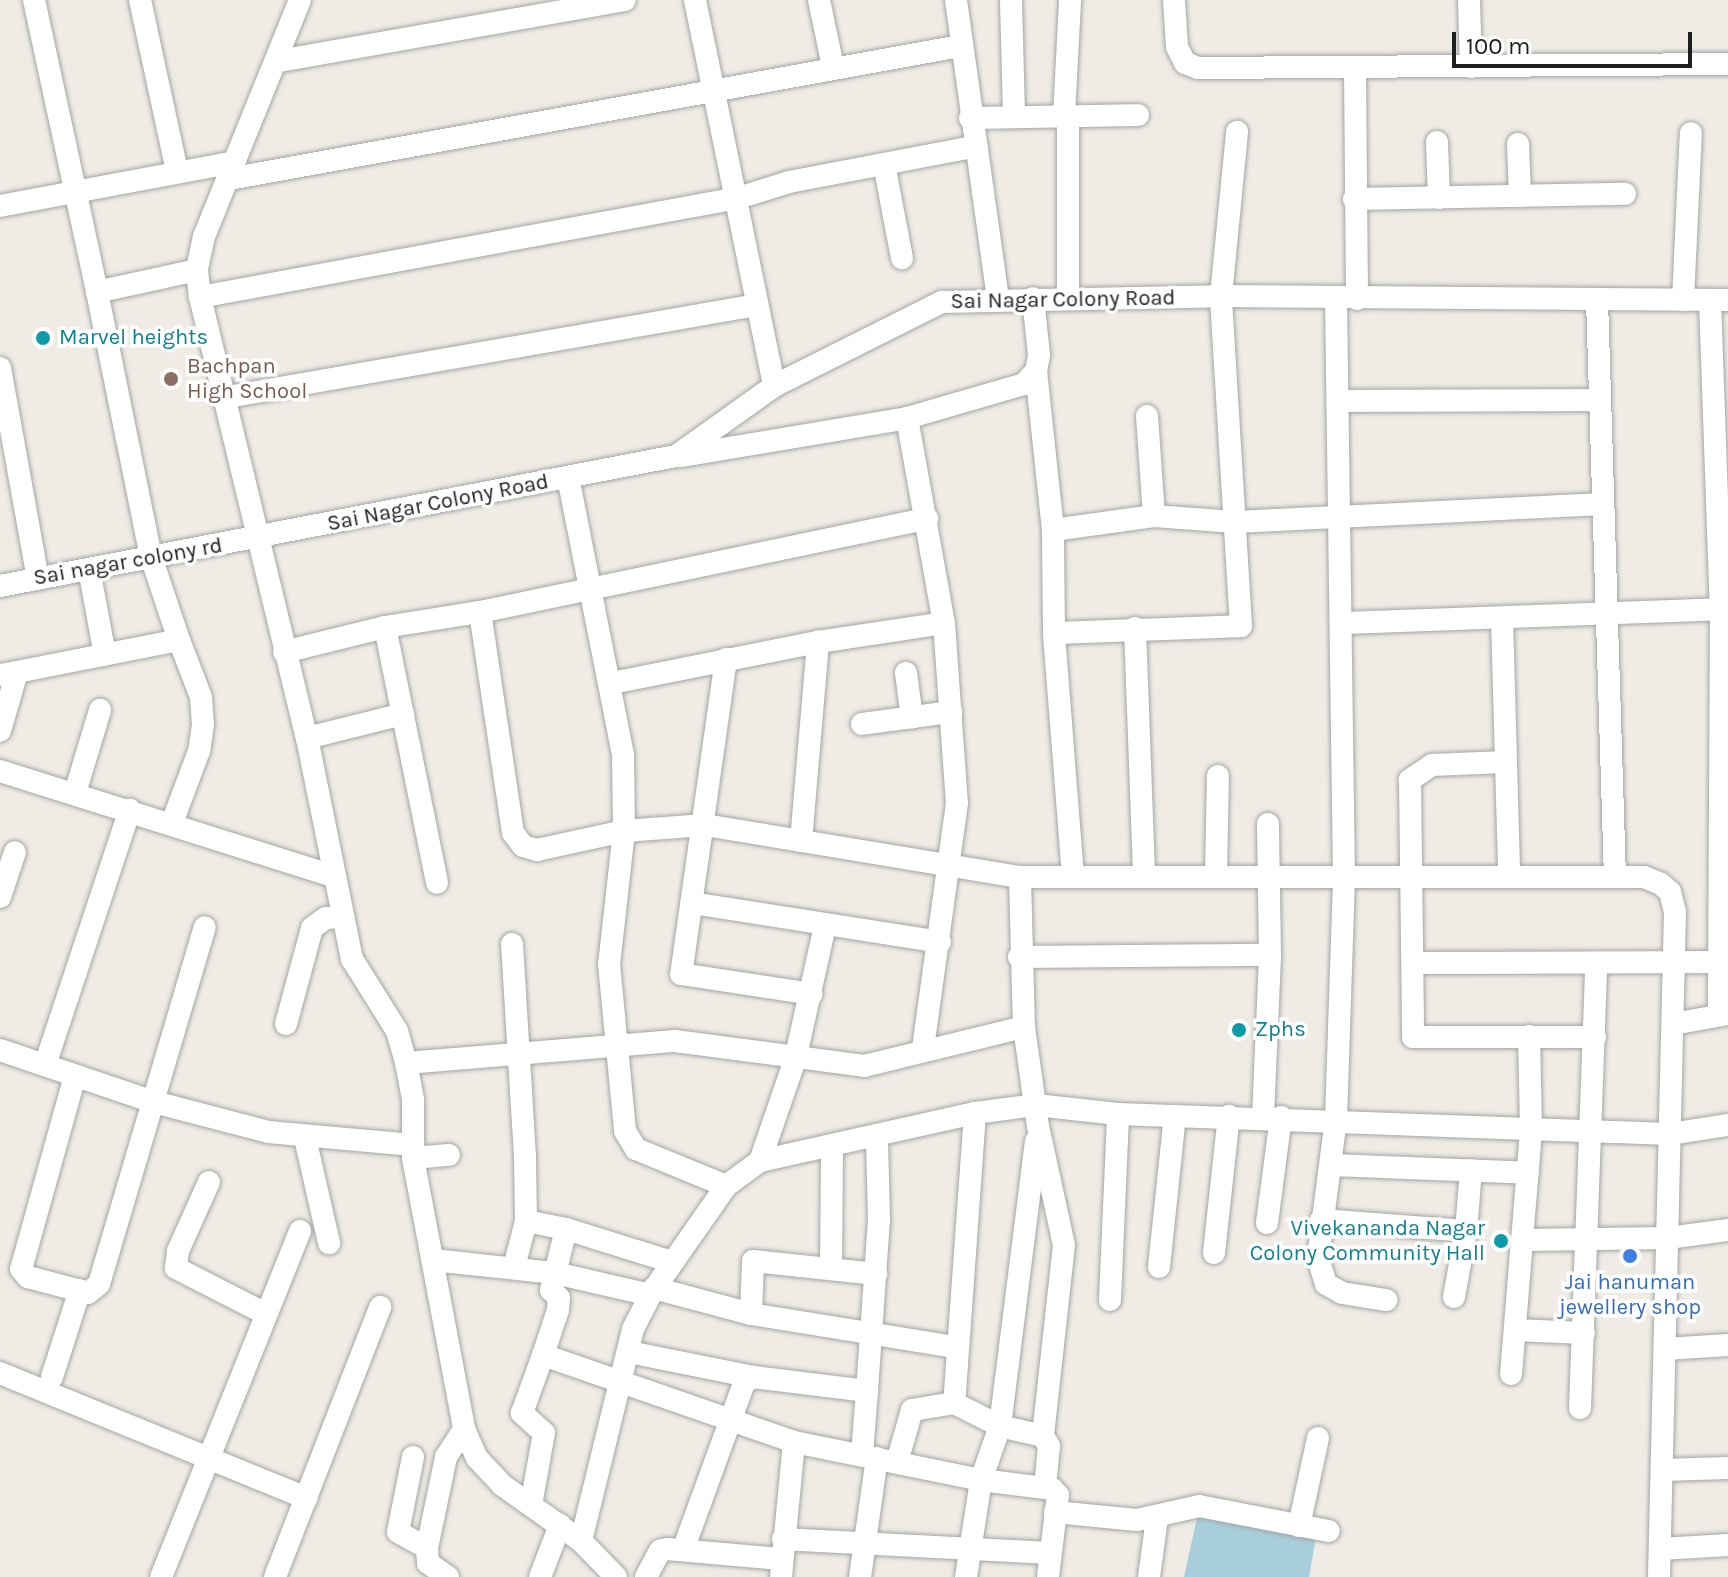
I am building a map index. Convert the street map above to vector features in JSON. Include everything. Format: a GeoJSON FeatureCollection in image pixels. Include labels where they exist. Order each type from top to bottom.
{"type":"FeatureCollection","features":[{"type":"Feature","properties":{"kind":"street"},"geometry":{"type":"LineString","coordinates":[[34,0],[151,557],[201,697],[203,724],[199,751],[172,823]]}},
{"type":"Feature","properties":{"kind":"street"},"geometry":{"type":"LineString","coordinates":[[140,0],[177,171]]}},
{"type":"Feature","properties":{"kind":"street"},"geometry":{"type":"LineString","coordinates":[[300,0],[279,61],[204,236],[197,270],[200,297],[222,398],[307,738],[352,959],[397,1031],[406,1063],[413,1100],[413,1151],[464,1429],[477,1458],[502,1485],[581,1541],[616,1577]]}},
{"type":"Feature","properties":{"kind":"street"},"geometry":{"type":"LineString","coordinates":[[279,61],[625,0]]}},
{"type":"Feature","properties":{"kind":"street"},"geometry":{"type":"LineString","coordinates":[[695,0],[738,198],[774,386]]}},
{"type":"Feature","properties":{"kind":"street"},"geometry":{"type":"LineString","coordinates":[[819,0],[833,67]]}},
{"type":"Feature","properties":{"kind":"street"},"geometry":{"type":"LineString","coordinates":[[956,0],[970,118],[977,146],[998,300]]}},
{"type":"Feature","properties":{"kind":"street"},"geometry":{"type":"LineString","coordinates":[[1011,0],[1014,116]]}},
{"type":"Feature","properties":{"kind":"street"},"geometry":{"type":"LineString","coordinates":[[1068,299],[1066,116],[1070,0]]}},
{"type":"Feature","properties":{"kind":"street"},"geometry":{"type":"LineString","coordinates":[[1174,0],[1177,47],[1185,63],[1198,68],[1728,64]]}},
{"type":"Feature","properties":{"kind":"street"},"geometry":{"type":"LineString","coordinates":[[1469,0],[1471,67]]}},
{"type":"Feature","properties":{"kind":"street"},"geometry":{"type":"LineString","coordinates":[[0,206],[177,171],[232,170],[714,93],[833,67],[960,46]]}},
{"type":"Feature","properties":{"kind":"street"},"geometry":{"type":"LineString","coordinates":[[1355,67],[1354,199],[1339,401],[1344,879],[1336,1119],[1318,1258],[1326,1284],[1342,1293],[1386,1300]]}},
{"type":"Feature","properties":{"kind":"street"},"geometry":{"type":"LineString","coordinates":[[970,118],[1138,115]]}},
{"type":"Feature","properties":{"kind":"street"},"geometry":{"type":"LineString","coordinates":[[1054,633],[1241,626],[1221,296],[1237,132]]}},
{"type":"Feature","properties":{"kind":"street"},"geometry":{"type":"LineString","coordinates":[[1683,300],[1691,133]]}},
{"type":"Feature","properties":{"kind":"street"},"geometry":{"type":"LineString","coordinates":[[1437,142],[1439,198]]}},
{"type":"Feature","properties":{"kind":"street"},"geometry":{"type":"LineString","coordinates":[[1518,144],[1520,196]]}},
{"type":"Feature","properties":{"kind":"street"},"geometry":{"type":"LineString","coordinates":[[200,297],[738,198],[789,182],[977,146]]}},
{"type":"Feature","properties":{"kind":"street"},"geometry":{"type":"LineString","coordinates":[[884,164],[902,258]]}},
{"type":"Feature","properties":{"kind":"street"},"geometry":{"type":"LineString","coordinates":[[1354,199],[1625,194]]}},
{"type":"Feature","properties":{"kind":"street"},"geometry":{"type":"LineString","coordinates":[[97,292],[197,270]]}},
{"type":"Feature","properties":{"kind":"street","name":"Sai Nagar Colony Road"},"geometry":{"type":"LineString","coordinates":[[257,539],[676,456],[774,386],[942,302],[1221,296],[1719,300]]}},
{"type":"Feature","properties":{"kind":"street"},"geometry":{"type":"LineString","coordinates":[[1033,298],[1036,371],[1053,530],[1054,633],[1073,876]]}},
{"type":"Feature","properties":{"kind":"street"},"geometry":{"type":"LineString","coordinates":[[1597,299],[1600,504],[1607,614],[1615,877]]}},
{"type":"Feature","properties":{"kind":"street"},"geometry":{"type":"LineString","coordinates":[[1673,1024],[1724,1014],[1719,962],[1724,610],[1719,300]]}},
{"type":"Feature","properties":{"kind":"street"},"geometry":{"type":"LineString","coordinates":[[222,398],[757,305]]}},
{"type":"Feature","properties":{"kind":"street"},"geometry":{"type":"LineString","coordinates":[[0,368],[38,579]]}},
{"type":"Feature","properties":{"kind":"street"},"geometry":{"type":"LineString","coordinates":[[676,456],[907,418],[1024,384],[1036,371]]}},
{"type":"Feature","properties":{"kind":"street"},"geometry":{"type":"LineString","coordinates":[[1339,401],[1599,400]]}},
{"type":"Feature","properties":{"kind":"street"},"geometry":{"type":"LineString","coordinates":[[1147,416],[1154,516]]}},
{"type":"Feature","properties":{"kind":"street"},"geometry":{"type":"LineString","coordinates":[[907,418],[944,623],[957,803],[951,869],[923,1048]]}},
{"type":"Feature","properties":{"kind":"street"},"geometry":{"type":"LineString","coordinates":[[568,477],[612,683],[623,755],[624,831],[609,964],[630,1143],[726,1186]]}},
{"type":"Feature","properties":{"kind":"street"},"geometry":{"type":"LineString","coordinates":[[1053,530],[1154,516],[1235,522],[1600,504]]}},
{"type":"Feature","properties":{"kind":"street"},"geometry":{"type":"LineString","coordinates":[[284,652],[385,627],[480,612],[927,519]]}},
{"type":"Feature","properties":{"kind":"street","name":"Sai nagar colony rd"},"geometry":{"type":"LineString","coordinates":[[0,586],[257,539]]}},
{"type":"Feature","properties":{"kind":"street"},"geometry":{"type":"LineString","coordinates":[[89,569],[105,655]]}},
{"type":"Feature","properties":{"kind":"street"},"geometry":{"type":"LineString","coordinates":[[1343,623],[1724,610]]}},
{"type":"Feature","properties":{"kind":"street"},"geometry":{"type":"LineString","coordinates":[[480,612],[513,833],[523,846],[537,850],[624,831],[705,825],[951,869],[1020,877],[1644,877],[1670,892],[1674,964],[1659,1577]]}},
{"type":"Feature","properties":{"kind":"street"},"geometry":{"type":"LineString","coordinates":[[1502,618],[1509,876]]}},
{"type":"Feature","properties":{"kind":"street"},"geometry":{"type":"LineString","coordinates":[[612,683],[818,642],[944,623]]}},
{"type":"Feature","properties":{"kind":"street"},"geometry":{"type":"LineString","coordinates":[[385,627],[437,883]]}},
{"type":"Feature","properties":{"kind":"street"},"geometry":{"type":"LineString","coordinates":[[1135,628],[1144,877]]}},
{"type":"Feature","properties":{"kind":"street"},"geometry":{"type":"LineString","coordinates":[[0,731],[9,673],[179,640]]}},
{"type":"Feature","properties":{"kind":"street"},"geometry":{"type":"LineString","coordinates":[[801,841],[818,642]]}},
{"type":"Feature","properties":{"kind":"street"},"geometry":{"type":"LineString","coordinates":[[726,659],[705,825],[681,974],[811,994]]}},
{"type":"Feature","properties":{"kind":"street"},"geometry":{"type":"LineString","coordinates":[[906,673],[912,718]]}},
{"type":"Feature","properties":{"kind":"street"},"geometry":{"type":"LineString","coordinates":[[75,793],[100,710]]}},
{"type":"Feature","properties":{"kind":"street"},"geometry":{"type":"LineString","coordinates":[[862,724],[951,712]]}},
{"type":"Feature","properties":{"kind":"street"},"geometry":{"type":"LineString","coordinates":[[307,738],[403,714]]}},
{"type":"Feature","properties":{"kind":"street"},"geometry":{"type":"LineString","coordinates":[[1504,762],[1432,765],[1413,773],[1409,879],[1414,963],[1413,1037],[1595,1037]]}},
{"type":"Feature","properties":{"kind":"street"},"geometry":{"type":"LineString","coordinates":[[0,771],[334,876]]}},
{"type":"Feature","properties":{"kind":"street"},"geometry":{"type":"LineString","coordinates":[[1216,876],[1218,776]]}},
{"type":"Feature","properties":{"kind":"street"},"geometry":{"type":"LineString","coordinates":[[45,1065],[130,810]]}},
{"type":"Feature","properties":{"kind":"street"},"geometry":{"type":"LineString","coordinates":[[1267,1223],[1272,1117],[1268,824]]}},
{"type":"Feature","properties":{"kind":"street"},"geometry":{"type":"LineString","coordinates":[[0,897],[15,852]]}},
{"type":"Feature","properties":{"kind":"street"},"geometry":{"type":"LineString","coordinates":[[1020,877],[1019,957],[1024,1027],[1037,1116],[1064,1245],[1043,1436],[1049,1446],[1045,1487]]}},
{"type":"Feature","properties":{"kind":"street"},"geometry":{"type":"LineString","coordinates":[[692,903],[940,942]]}},
{"type":"Feature","properties":{"kind":"street"},"geometry":{"type":"LineString","coordinates":[[286,1024],[312,928],[326,918],[343,917]]}},
{"type":"Feature","properties":{"kind":"street"},"geometry":{"type":"LineString","coordinates":[[760,1161],[795,1060],[825,926]]}},
{"type":"Feature","properties":{"kind":"street"},"geometry":{"type":"LineString","coordinates":[[75,1076],[21,1269],[28,1277],[80,1290],[96,1290],[205,927]]}},
{"type":"Feature","properties":{"kind":"street"},"geometry":{"type":"LineString","coordinates":[[512,944],[526,1221],[514,1267]]}},
{"type":"Feature","properties":{"kind":"street"},"geometry":{"type":"LineString","coordinates":[[1019,957],[1270,955]]}},
{"type":"Feature","properties":{"kind":"street"},"geometry":{"type":"LineString","coordinates":[[1414,963],[1719,962]]}},
{"type":"Feature","properties":{"kind":"street"},"geometry":{"type":"LineString","coordinates":[[1580,1408],[1593,1130],[1596,963]]}},
{"type":"Feature","properties":{"kind":"street"},"geometry":{"type":"LineString","coordinates":[[406,1063],[518,1057],[675,1041],[795,1060],[864,1066],[923,1048],[1024,1027]]}},
{"type":"Feature","properties":{"kind":"street"},"geometry":{"type":"LineString","coordinates":[[1511,1374],[1531,1129],[1529,1036]]}},
{"type":"Feature","properties":{"kind":"street"},"geometry":{"type":"LineString","coordinates":[[0,1050],[154,1102],[305,1138],[449,1155]]}},
{"type":"Feature","properties":{"kind":"street"},"geometry":{"type":"LineString","coordinates":[[581,1541],[623,1384],[633,1329],[652,1292],[726,1186],[760,1161],[877,1139],[975,1113],[1272,1117],[1670,1134],[1728,1125]]}},
{"type":"Feature","properties":{"kind":"street"},"geometry":{"type":"LineString","coordinates":[[954,1403],[955,1347],[975,1113]]}},
{"type":"Feature","properties":{"kind":"street"},"geometry":{"type":"LineString","coordinates":[[1110,1300],[1118,1114]]}},
{"type":"Feature","properties":{"kind":"street"},"geometry":{"type":"LineString","coordinates":[[966,1577],[981,1480],[1000,1426],[1037,1116]]}},
{"type":"Feature","properties":{"kind":"street"},"geometry":{"type":"LineString","coordinates":[[1159,1267],[1175,1116]]}},
{"type":"Feature","properties":{"kind":"street"},"geometry":{"type":"LineString","coordinates":[[1214,1253],[1229,1116]]}},
{"type":"Feature","properties":{"kind":"street"},"geometry":{"type":"LineString","coordinates":[[305,1138],[329,1243]]}},
{"type":"Feature","properties":{"kind":"street"},"geometry":{"type":"LineString","coordinates":[[860,1577],[861,1542],[879,1458],[867,1391],[876,1274],[877,1139]]}},
{"type":"Feature","properties":{"kind":"street"},"geometry":{"type":"LineString","coordinates":[[831,1268],[832,1147]]}},
{"type":"Feature","properties":{"kind":"street"},"geometry":{"type":"LineString","coordinates":[[1332,1165],[1528,1173]]}},
{"type":"Feature","properties":{"kind":"street"},"geometry":{"type":"LineString","coordinates":[[1454,1297],[1466,1231],[1471,1170]]}},
{"type":"Feature","properties":{"kind":"street"},"geometry":{"type":"LineString","coordinates":[[209,1182],[178,1251],[176,1268],[266,1314]]}},
{"type":"Feature","properties":{"kind":"street"},"geometry":{"type":"LineString","coordinates":[[1321,1220],[1466,1231]]}},
{"type":"Feature","properties":{"kind":"street"},"geometry":{"type":"LineString","coordinates":[[526,1221],[566,1229],[672,1262]]}},
{"type":"Feature","properties":{"kind":"street"},"geometry":{"type":"LineString","coordinates":[[531,1505],[544,1433],[522,1413],[558,1310],[559,1298],[551,1290],[566,1229]]}},
{"type":"Feature","properties":{"kind":"street"},"geometry":{"type":"LineString","coordinates":[[1524,1240],[1668,1238],[1728,1230]]}},
{"type":"Feature","properties":{"kind":"street"},"geometry":{"type":"LineString","coordinates":[[161,1577],[300,1231]]}},
{"type":"Feature","properties":{"kind":"street"},"geometry":{"type":"LineString","coordinates":[[433,1260],[555,1273],[870,1337],[955,1347]]}},
{"type":"Feature","properties":{"kind":"street"},"geometry":{"type":"LineString","coordinates":[[751,1314],[753,1261],[876,1274]]}},
{"type":"Feature","properties":{"kind":"street"},"geometry":{"type":"LineString","coordinates":[[52,1377],[80,1290]]}},
{"type":"Feature","properties":{"kind":"street"},"geometry":{"type":"LineString","coordinates":[[275,1577],[380,1307]]}},
{"type":"Feature","properties":{"kind":"street"},"geometry":{"type":"LineString","coordinates":[[1515,1330],[1584,1333]]}},
{"type":"Feature","properties":{"kind":"street"},"geometry":{"type":"LineString","coordinates":[[1665,1349],[1728,1345]]}},
{"type":"Feature","properties":{"kind":"street"},"geometry":{"type":"LineString","coordinates":[[629,1352],[753,1377],[867,1391]]}},
{"type":"Feature","properties":{"kind":"street"},"geometry":{"type":"LineString","coordinates":[[543,1355],[730,1424],[794,1442],[981,1480],[1045,1487],[1058,1495],[1048,1577]]}},
{"type":"Feature","properties":{"kind":"street"},"geometry":{"type":"LineString","coordinates":[[0,1373],[306,1498]]}},
{"type":"Feature","properties":{"kind":"street"},"geometry":{"type":"LineString","coordinates":[[683,1550],[744,1383],[753,1377]]}},
{"type":"Feature","properties":{"kind":"street"},"geometry":{"type":"LineString","coordinates":[[879,1458],[912,1410],[954,1403],[1000,1426],[1043,1436]]}},
{"type":"Feature","properties":{"kind":"street"},"geometry":{"type":"LineString","coordinates":[[448,1577],[428,1563],[427,1548],[446,1457],[464,1429]]}},
{"type":"Feature","properties":{"kind":"street"},"geometry":{"type":"LineString","coordinates":[[1299,1526],[1318,1438]]}},
{"type":"Feature","properties":{"kind":"street"},"geometry":{"type":"LineString","coordinates":[[782,1558],[794,1442]]}},
{"type":"Feature","properties":{"kind":"street"},"geometry":{"type":"LineString","coordinates":[[413,1457],[398,1532],[427,1548]]}},
{"type":"Feature","properties":{"kind":"street"},"geometry":{"type":"LineString","coordinates":[[1662,1470],[1728,1468]]}},
{"type":"Feature","properties":{"kind":"street"},"geometry":{"type":"LineString","coordinates":[[1055,1512],[1118,1520],[1157,1518],[1199,1506],[1329,1531]]}},
{"type":"Feature","properties":{"kind":"street"},"geometry":{"type":"LineString","coordinates":[[1149,1577],[1157,1518]]}},
{"type":"Feature","properties":{"kind":"street"},"geometry":{"type":"LineString","coordinates":[[540,1577],[560,1525]]}},
{"type":"Feature","properties":{"kind":"street"},"geometry":{"type":"LineString","coordinates":[[646,1577],[660,1551],[782,1558],[861,1542],[1049,1553]]}},
{"type":"Feature","properties":{"kind":"street"},"geometry":{"type":"LineString","coordinates":[[1660,1549],[1728,1545]]}},
{"type":"Feature","properties":{"kind":"water"},"geometry":{"type":"Polygon","coordinates":[[[1198,1513],[1316,1537],[1309,1577],[1184,1577],[1198,1513]]]}},
{"type":"Feature","properties":{"kind":"place","name":"Marvel heights"},"geometry":{"type":"Point","coordinates":[43,338]}},
{"type":"Feature","properties":{"kind":"place","name":"Bachpan High School"},"geometry":{"type":"Point","coordinates":[171,379]}},
{"type":"Feature","properties":{"kind":"place","name":"Zphs"},"geometry":{"type":"Point","coordinates":[1239,1030]}},
{"type":"Feature","properties":{"kind":"place","name":"Vivekananda Nagar Colony Community Hall"},"geometry":{"type":"Point","coordinates":[1501,1241]}},
{"type":"Feature","properties":{"kind":"place","name":"Jai hanuman jewellery shop"},"geometry":{"type":"Point","coordinates":[1630,1256]}}]}
